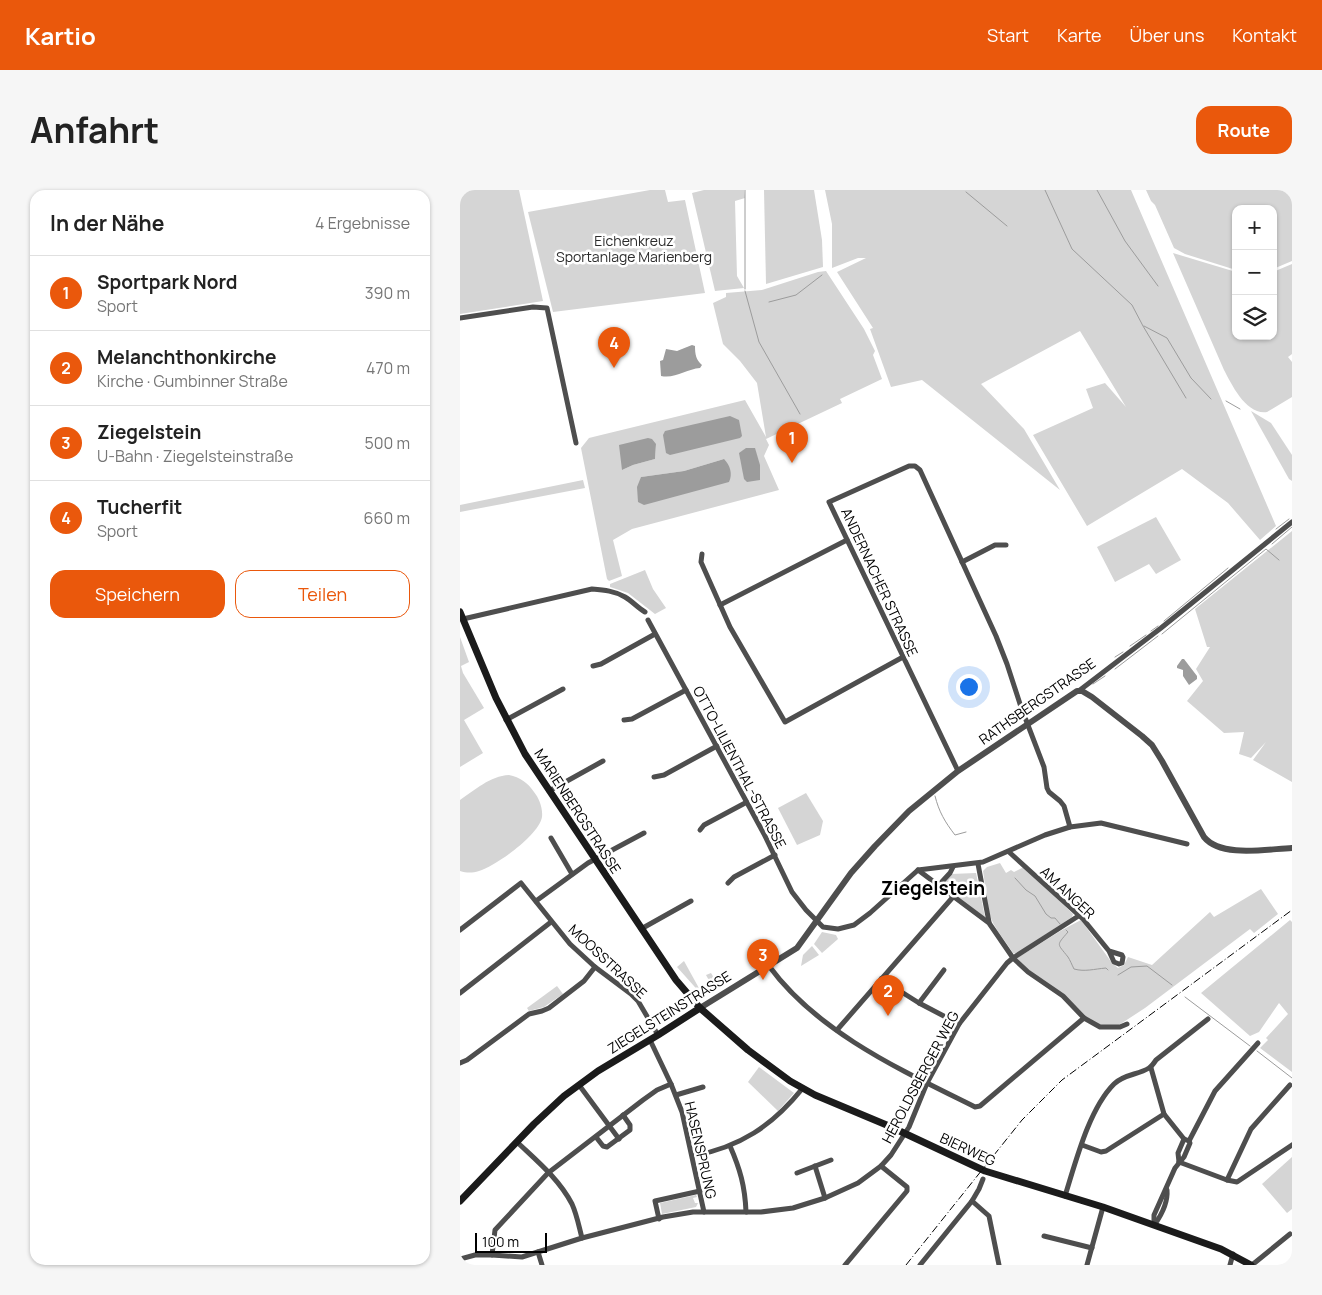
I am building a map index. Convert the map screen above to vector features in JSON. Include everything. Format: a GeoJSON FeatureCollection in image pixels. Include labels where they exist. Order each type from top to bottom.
{"type":"FeatureCollection","features":[{"type":"Feature","properties":{"kind":"main road","name":"MARIENBERGSTRASSE"},"geometry":{"type":"LineString","coordinates":[[461,616],[506,720],[549,791],[676,980],[700,1008]]}},
{"type":"Feature","properties":{"kind":"main road","name":"ZIEGELSTEINSTRASSE"},"geometry":{"type":"LineString","coordinates":[[462,1196],[551,1108],[579,1085],[609,1064],[658,1036],[700,1008]]}},
{"type":"Feature","properties":{"kind":"main road","name":"BIERWEG"},"geometry":{"type":"LineString","coordinates":[[700,1008],[762,1061],[802,1089],[905,1133],[985,1171],[1103,1207],[1154,1225],[1233,1254],[1251,1265]]}},
{"type":"Feature","properties":{"kind":"street"},"geometry":{"type":"LineString","coordinates":[[460,318],[533,307],[547,308],[576,444]]}},
{"type":"Feature","properties":{"kind":"street","name":"ANDERNACHER STRASSE"},"geometry":{"type":"LineString","coordinates":[[958,771],[830,502],[909,466],[915,466],[920,470],[1002,650],[1044,767],[1049,792],[1064,806],[1070,827]]}},
{"type":"Feature","properties":{"kind":"street","name":"RATHSBERGSTRASSE"},"geometry":{"type":"LineString","coordinates":[[817,922],[835,894],[871,850],[909,811],[958,771],[1080,690],[1161,628],[1292,522]]}},
{"type":"Feature","properties":{"kind":"street"},"geometry":{"type":"LineString","coordinates":[[720,605],[847,540]]}},
{"type":"Feature","properties":{"kind":"street"},"geometry":{"type":"LineString","coordinates":[[962,562],[995,546],[1006,545]]}},
{"type":"Feature","properties":{"kind":"street"},"geometry":{"type":"LineString","coordinates":[[702,554],[701,562],[730,626],[785,722],[903,657]]}},
{"type":"Feature","properties":{"kind":"street"},"geometry":{"type":"LineString","coordinates":[[461,616],[592,589],[605,590],[625,597],[645,612]]}},
{"type":"Feature","properties":{"kind":"street","name":"OTTO-LILIENTHAL-STRASSE"},"geometry":{"type":"LineString","coordinates":[[648,620],[747,802],[792,892],[817,922]]}},
{"type":"Feature","properties":{"kind":"street"},"geometry":{"type":"LineString","coordinates":[[593,666],[601,664],[656,634]]}},
{"type":"Feature","properties":{"kind":"street"},"geometry":{"type":"LineString","coordinates":[[506,720],[563,689]]}},
{"type":"Feature","properties":{"kind":"street"},"geometry":{"type":"LineString","coordinates":[[624,720],[632,719],[686,690]]}},
{"type":"Feature","properties":{"kind":"street"},"geometry":{"type":"LineString","coordinates":[[1080,690],[1092,697],[1152,745],[1204,837],[1210,844],[1220,848],[1240,850],[1292,848]]}},
{"type":"Feature","properties":{"kind":"street"},"geometry":{"type":"LineString","coordinates":[[654,777],[664,775],[717,746]]}},
{"type":"Feature","properties":{"kind":"street"},"geometry":{"type":"LineString","coordinates":[[549,791],[603,761]]}},
{"type":"Feature","properties":{"kind":"street"},"geometry":{"type":"LineString","coordinates":[[700,830],[704,825],[747,802]]}},
{"type":"Feature","properties":{"kind":"street"},"geometry":{"type":"LineString","coordinates":[[817,922],[828,929],[851,926],[870,913],[918,870],[978,864],[1045,835],[1070,827],[1101,823],[1188,844]]}},
{"type":"Feature","properties":{"kind":"street"},"geometry":{"type":"LineString","coordinates":[[536,901],[594,859],[644,833]]}},
{"type":"Feature","properties":{"kind":"street"},"geometry":{"type":"LineString","coordinates":[[551,838],[572,874]]}},
{"type":"Feature","properties":{"kind":"street","name":"AM ANGER"},"geometry":{"type":"LineString","coordinates":[[1009,852],[1080,915],[1109,951]]}},
{"type":"Feature","properties":{"kind":"street"},"geometry":{"type":"LineString","coordinates":[[728,883],[734,877],[775,855]]}},
{"type":"Feature","properties":{"kind":"street"},"geometry":{"type":"LineString","coordinates":[[978,864],[989,923]]}},
{"type":"Feature","properties":{"kind":"street"},"geometry":{"type":"LineString","coordinates":[[938,886],[953,867]]}},
{"type":"Feature","properties":{"kind":"street"},"geometry":{"type":"LineString","coordinates":[[918,870],[989,923],[1013,958],[1028,972],[1063,996],[1084,1018],[1100,1027],[1120,1027],[1128,1024]]}},
{"type":"Feature","properties":{"kind":"street","name":"MOOSSTRASSE"},"geometry":{"type":"LineString","coordinates":[[460,930],[521,883],[570,944],[638,1001],[658,1036]]}},
{"type":"Feature","properties":{"kind":"street"},"geometry":{"type":"LineString","coordinates":[[837,1030],[953,897]]}},
{"type":"Feature","properties":{"kind":"street"},"geometry":{"type":"LineString","coordinates":[[641,928],[691,901]]}},
{"type":"Feature","properties":{"kind":"street","name":"HEROLDSBERGER WEG"},"geometry":{"type":"LineString","coordinates":[[460,1259],[475,1255],[522,1257],[582,1238],[693,1212],[779,1210],[825,1198],[858,1183],[881,1166],[891,1155],[905,1133],[927,1083],[959,1024],[1013,958],[1080,915]]}},
{"type":"Feature","properties":{"kind":"street"},"geometry":{"type":"LineString","coordinates":[[460,993],[551,922]]}},
{"type":"Feature","properties":{"kind":"street","name":"ZIEGELSTEINSTRASSE"},"geometry":{"type":"LineString","coordinates":[[700,1008],[797,948],[817,922]]}},
{"type":"Feature","properties":{"kind":"street"},"geometry":{"type":"LineString","coordinates":[[769,966],[802,1003],[837,1030],[893,1065],[975,1107],[980,1106],[1084,1018]]}},
{"type":"Feature","properties":{"kind":"street"},"geometry":{"type":"LineString","coordinates":[[460,1063],[529,1014],[548,1008],[584,981],[596,967]]}},
{"type":"Feature","properties":{"kind":"street"},"geometry":{"type":"LineString","coordinates":[[919,1003],[944,970]]}},
{"type":"Feature","properties":{"kind":"street"},"geometry":{"type":"LineString","coordinates":[[881,979],[919,1003],[959,1024]]}},
{"type":"Feature","properties":{"kind":"street"},"geometry":{"type":"LineString","coordinates":[[1065,1196],[1093,1115],[1102,1099],[1115,1083],[1126,1076],[1151,1068],[1156,1060],[1208,1019]]}},
{"type":"Feature","properties":{"kind":"street","name":"HASENSPRUNG"},"geometry":{"type":"LineString","coordinates":[[650,1040],[672,1084],[687,1130],[704,1212]]}},
{"type":"Feature","properties":{"kind":"street"},"geometry":{"type":"LineString","coordinates":[[1154,1225],[1154,1215],[1179,1162],[1178,1153],[1215,1091],[1258,1042]]}},
{"type":"Feature","properties":{"kind":"street"},"geometry":{"type":"LineString","coordinates":[[1151,1068],[1164,1114],[1187,1140]]}},
{"type":"Feature","properties":{"kind":"street"},"geometry":{"type":"LineString","coordinates":[[492,1255],[495,1230],[548,1173],[657,1090],[672,1084]]}},
{"type":"Feature","properties":{"kind":"street"},"geometry":{"type":"LineString","coordinates":[[579,1085],[619,1139]]}},
{"type":"Feature","properties":{"kind":"street"},"geometry":{"type":"LineString","coordinates":[[1227,1180],[1251,1130],[1290,1085]]}},
{"type":"Feature","properties":{"kind":"street"},"geometry":{"type":"LineString","coordinates":[[676,1095],[703,1087]]}},
{"type":"Feature","properties":{"kind":"street"},"geometry":{"type":"LineString","coordinates":[[693,1156],[742,1141],[782,1112],[802,1089]]}},
{"type":"Feature","properties":{"kind":"street"},"geometry":{"type":"LineString","coordinates":[[1082,1145],[1101,1152],[1106,1151],[1164,1114]]}},
{"type":"Feature","properties":{"kind":"street"},"geometry":{"type":"LineString","coordinates":[[596,1136],[607,1148],[619,1139],[630,1130],[630,1125],[623,1115]]}},
{"type":"Feature","properties":{"kind":"street"},"geometry":{"type":"LineString","coordinates":[[517,1142],[563,1190],[570,1202],[582,1238]]}},
{"type":"Feature","properties":{"kind":"street"},"geometry":{"type":"LineString","coordinates":[[1179,1162],[1237,1182],[1292,1145]]}},
{"type":"Feature","properties":{"kind":"street"},"geometry":{"type":"LineString","coordinates":[[730,1146],[740,1168],[745,1191],[746,1212]]}},
{"type":"Feature","properties":{"kind":"street"},"geometry":{"type":"LineString","coordinates":[[797,1173],[831,1160]]}},
{"type":"Feature","properties":{"kind":"street"},"geometry":{"type":"LineString","coordinates":[[815,1166],[825,1198]]}},
{"type":"Feature","properties":{"kind":"street"},"geometry":{"type":"LineString","coordinates":[[845,1265],[907,1191],[907,1187],[881,1166]]}},
{"type":"Feature","properties":{"kind":"street"},"geometry":{"type":"LineString","coordinates":[[920,1265],[972,1201],[980,1189],[983,1179]]}},
{"type":"Feature","properties":{"kind":"street"},"geometry":{"type":"LineString","coordinates":[[659,1219],[655,1201],[700,1191]]}},
{"type":"Feature","properties":{"kind":"street"},"geometry":{"type":"LineString","coordinates":[[972,1201],[989,1216],[998,1265]]}},
{"type":"Feature","properties":{"kind":"street"},"geometry":{"type":"LineString","coordinates":[[1087,1265],[1103,1207]]}},
{"type":"Feature","properties":{"kind":"street","name":"BIERWEG"},"geometry":{"type":"LineString","coordinates":[[1251,1265],[1290,1234]]}},
{"type":"Feature","properties":{"kind":"street"},"geometry":{"type":"LineString","coordinates":[[1044,1236],[1092,1248]]}},
{"type":"Feature","properties":{"kind":"street"},"geometry":{"type":"LineString","coordinates":[[538,1252],[542,1265]]}},
{"type":"Feature","properties":{"kind":"street"},"geometry":{"type":"LineString","coordinates":[[1230,1265],[1233,1254]]}},
{"type":"Feature","properties":{"kind":"green space"},"geometry":{"type":"Polygon","coordinates":[[[460,190],[519,190],[543,301],[460,314],[460,190]]]}},
{"type":"Feature","properties":{"kind":"green space","name":"Eichenkreuz Sportanlage Marienberg"},"geometry":{"type":"Polygon","coordinates":[[[650,190],[665,190],[668,202],[685,200],[705,293],[553,312],[528,212],[650,190]]]}},
{"type":"Feature","properties":{"kind":"green space"},"geometry":{"type":"Polygon","coordinates":[[[704,190],[744,190],[745,198],[735,201],[737,276],[744,288],[715,291],[692,193],[704,190]]]}},
{"type":"Feature","properties":{"kind":"green space"},"geometry":{"type":"Polygon","coordinates":[[[764,190],[814,190],[822,240],[823,267],[766,284],[764,190]]]}},
{"type":"Feature","properties":{"kind":"green space"},"geometry":{"type":"Polygon","coordinates":[[[825,190],[1131,190],[1276,526],[1260,540],[1228,503],[1182,469],[1087,526],[1033,435],[1093,408],[1086,389],[1105,383],[1126,407],[1080,331],[981,384],[1024,429],[1060,490],[922,380],[891,387],[870,329],[873,328],[837,272],[866,258],[858,258],[832,268],[832,224],[825,190]]]}},
{"type":"Feature","properties":{"kind":"green space"},"geometry":{"type":"Polygon","coordinates":[[[1146,190],[1292,190],[1292,261],[1277,267],[1277,205],[1232,205],[1232,269],[1185,254],[1174,248],[1155,205],[1146,190]]]}},
{"type":"Feature","properties":{"kind":"green space"},"geometry":{"type":"Polygon","coordinates":[[[1173,253],[1232,271],[1232,340],[1277,340],[1277,270],[1292,264],[1292,354],[1288,357],[1292,362],[1292,397],[1267,412],[1259,412],[1246,404],[1241,398],[1224,370],[1173,253]]]}},
{"type":"Feature","properties":{"kind":"green space"},"geometry":{"type":"Polygon","coordinates":[[[826,271],[864,329],[875,351],[873,355],[882,379],[840,399],[842,403],[766,439],[769,445],[764,456],[779,490],[632,529],[613,540],[622,576],[609,581],[607,579],[581,448],[589,438],[745,400],[766,437],[757,383],[740,361],[723,344],[713,303],[726,297],[726,293],[762,290],[826,271]],[[656,444],[622,470],[655,459],[656,444]],[[724,459],[684,471],[641,477],[638,502],[724,459]]]}},
{"type":"Feature","properties":{"kind":"green space"},"geometry":{"type":"Polygon","coordinates":[[[1251,411],[1271,423],[1292,455],[1292,481],[1289,479],[1251,411]]]}},
{"type":"Feature","properties":{"kind":"green space"},"geometry":{"type":"Polygon","coordinates":[[[583,480],[585,488],[460,512],[460,505],[583,480]]]}},
{"type":"Feature","properties":{"kind":"green space"},"geometry":{"type":"Polygon","coordinates":[[[1156,517],[1181,560],[1156,574],[1149,564],[1115,582],[1097,547],[1156,517]]]}},
{"type":"Feature","properties":{"kind":"green space"},"geometry":{"type":"Polygon","coordinates":[[[1292,531],[1292,782],[1253,760],[1266,742],[1251,758],[1239,754],[1244,732],[1224,733],[1187,701],[1203,681],[1196,669],[1210,647],[1207,647],[1195,609],[1292,531]]]}},
{"type":"Feature","properties":{"kind":"green space"},"geometry":{"type":"Polygon","coordinates":[[[645,570],[653,589],[666,608],[655,614],[628,593],[610,587],[610,584],[645,570]]]}},
{"type":"Feature","properties":{"kind":"green space"},"geometry":{"type":"Polygon","coordinates":[[[460,637],[469,662],[461,666],[463,673],[484,708],[464,720],[483,753],[460,767],[460,637]]]}},
{"type":"Feature","properties":{"kind":"green space"},"geometry":{"type":"Polygon","coordinates":[[[509,775],[523,781],[538,797],[542,814],[539,824],[525,841],[496,863],[476,872],[460,871],[460,800],[489,781],[509,775]]]}},
{"type":"Feature","properties":{"kind":"green space"},"geometry":{"type":"Polygon","coordinates":[[[806,793],[823,821],[820,835],[797,845],[778,808],[806,793]]]}},
{"type":"Feature","properties":{"kind":"green space"},"geometry":{"type":"Polygon","coordinates":[[[1000,863],[1006,873],[1011,870],[1014,872],[1024,867],[1073,914],[1072,917],[1016,954],[1013,953],[993,923],[988,904],[983,871],[987,867],[1000,863]]]}},
{"type":"Feature","properties":{"kind":"green space"},"geometry":{"type":"Polygon","coordinates":[[[976,873],[985,917],[940,885],[951,874],[976,873]]]}},
{"type":"Feature","properties":{"kind":"green space"},"geometry":{"type":"Polygon","coordinates":[[[1261,889],[1278,914],[1254,933],[1250,929],[1145,1008],[1119,1025],[1099,1025],[1085,1017],[1017,960],[1017,958],[1081,920],[1112,963],[1118,968],[1124,965],[1128,957],[1152,965],[1210,912],[1214,917],[1261,889]]]}},
{"type":"Feature","properties":{"kind":"green space"},"geometry":{"type":"Polygon","coordinates":[[[1290,920],[1292,922],[1292,1072],[1260,1048],[1268,1040],[1266,1038],[1288,1014],[1279,1003],[1259,1032],[1250,1036],[1201,993],[1290,920]]]}},
{"type":"Feature","properties":{"kind":"green space"},"geometry":{"type":"Polygon","coordinates":[[[822,932],[836,935],[838,939],[822,953],[814,944],[822,932]]]}},
{"type":"Feature","properties":{"kind":"green space"},"geometry":{"type":"Polygon","coordinates":[[[812,946],[819,955],[801,966],[803,955],[812,946]]]}},
{"type":"Feature","properties":{"kind":"green space"},"geometry":{"type":"Polygon","coordinates":[[[684,961],[700,990],[711,984],[706,975],[711,973],[717,983],[702,995],[677,967],[684,961]]]}},
{"type":"Feature","properties":{"kind":"green space"},"geometry":{"type":"Polygon","coordinates":[[[557,986],[563,994],[544,1007],[529,1011],[527,1008],[557,986]]]}},
{"type":"Feature","properties":{"kind":"green space"},"geometry":{"type":"Polygon","coordinates":[[[759,1067],[794,1093],[778,1111],[748,1082],[759,1067]]]}},
{"type":"Feature","properties":{"kind":"green space"},"geometry":{"type":"Polygon","coordinates":[[[1292,1157],[1292,1209],[1287,1213],[1262,1184],[1292,1157]]]}},
{"type":"Feature","properties":{"kind":"green space"},"geometry":{"type":"Polygon","coordinates":[[[696,1195],[697,1197],[693,1198],[695,1203],[698,1203],[696,1207],[662,1214],[660,1203],[696,1195]]]}},
{"type":"Feature","properties":{"kind":"shaded area"},"geometry":{"type":"Polygon","coordinates":[[[692,345],[695,346],[696,357],[702,365],[700,368],[676,375],[661,376],[660,361],[663,360],[666,349],[677,351],[692,345]]]}},
{"type":"Feature","properties":{"kind":"shaded area"},"geometry":{"type":"Polygon","coordinates":[[[730,416],[739,420],[742,436],[740,438],[670,455],[666,453],[663,435],[665,431],[730,416]]]}},
{"type":"Feature","properties":{"kind":"shaded area"},"geometry":{"type":"Polygon","coordinates":[[[648,438],[652,439],[656,444],[655,459],[622,470],[619,445],[648,438]]]}},
{"type":"Feature","properties":{"kind":"shaded area"},"geometry":{"type":"Polygon","coordinates":[[[746,448],[755,448],[760,465],[760,480],[747,482],[744,479],[739,453],[746,448]]]}},
{"type":"Feature","properties":{"kind":"shaded area"},"geometry":{"type":"Polygon","coordinates":[[[724,459],[730,470],[729,482],[644,505],[638,502],[637,487],[641,477],[684,471],[724,459]]]}},
{"type":"Feature","properties":{"kind":"shaded area"},"geometry":{"type":"Polygon","coordinates":[[[1182,659],[1197,676],[1197,679],[1189,685],[1183,676],[1183,670],[1177,668],[1182,659]]]}},
{"type":"Feature","properties":{"kind":"waterway"},"geometry":{"type":"LineString","coordinates":[[745,190],[745,289]]}},
{"type":"Feature","properties":{"kind":"waterway"},"geometry":{"type":"LineString","coordinates":[[1045,190],[1072,249],[1132,305],[1186,398]]}},
{"type":"Feature","properties":{"kind":"waterway"},"geometry":{"type":"LineString","coordinates":[[1097,190],[1125,241],[1158,286]]}},
{"type":"Feature","properties":{"kind":"waterway"},"geometry":{"type":"LineString","coordinates":[[966,192],[1007,226]]}},
{"type":"Feature","properties":{"kind":"waterway"},"geometry":{"type":"LineString","coordinates":[[769,302],[796,295],[822,275]]}},
{"type":"Feature","properties":{"kind":"waterway"},"geometry":{"type":"LineString","coordinates":[[745,291],[759,342],[800,414]]}},
{"type":"Feature","properties":{"kind":"waterway"},"geometry":{"type":"LineString","coordinates":[[1144,326],[1167,338],[1191,378],[1211,399]]}},
{"type":"Feature","properties":{"kind":"waterway"},"geometry":{"type":"LineString","coordinates":[[1226,401],[1240,409]]}},
{"type":"Feature","properties":{"kind":"waterway"},"geometry":{"type":"LineString","coordinates":[[1276,529],[1289,519]]}},
{"type":"Feature","properties":{"kind":"waterway"},"geometry":{"type":"LineString","coordinates":[[1272,544],[1292,527]]}},
{"type":"Feature","properties":{"kind":"waterway"},"geometry":{"type":"LineString","coordinates":[[1162,634],[1266,549],[1279,560]]}},
{"type":"Feature","properties":{"kind":"waterway"},"geometry":{"type":"LineString","coordinates":[[1164,621],[1228,568]]}},
{"type":"Feature","properties":{"kind":"waterway"},"geometry":{"type":"LineString","coordinates":[[1151,631],[1158,626]]}},
{"type":"Feature","properties":{"kind":"waterway"},"geometry":{"type":"LineString","coordinates":[[1130,646],[1146,635]]}},
{"type":"Feature","properties":{"kind":"waterway"},"geometry":{"type":"LineString","coordinates":[[1115,669],[1158,636]]}},
{"type":"Feature","properties":{"kind":"waterway"},"geometry":{"type":"LineString","coordinates":[[1115,657],[1123,652]]}},
{"type":"Feature","properties":{"kind":"waterway"},"geometry":{"type":"LineString","coordinates":[[1093,684],[1105,676]]}},
{"type":"Feature","properties":{"kind":"waterway"},"geometry":{"type":"LineString","coordinates":[[935,796],[943,817],[955,835],[966,832]]}},
{"type":"Feature","properties":{"kind":"waterway"},"geometry":{"type":"LineString","coordinates":[[1015,878],[1026,890],[1035,896],[1046,914],[1051,918],[1055,918],[1060,924]]}},
{"type":"Feature","properties":{"kind":"waterway"},"geometry":{"type":"LineString","coordinates":[[1066,930],[1068,932],[1059,944],[1074,969],[1106,968],[1108,970]]}},
{"type":"Feature","properties":{"kind":"waterway"},"geometry":{"type":"LineString","coordinates":[[1118,975],[1131,967],[1147,966],[1172,985]]}},
{"type":"Feature","properties":{"kind":"waterway"},"geometry":{"type":"LineString","coordinates":[[1185,997],[1250,1046]]}},
{"type":"Feature","properties":{"kind":"waterway"},"geometry":{"type":"LineString","coordinates":[[1257,1051],[1292,1078]]}},
{"type":"Feature","properties":{"kind":"railway"},"geometry":{"type":"LineString","coordinates":[[906,1265],[1022,1120],[1062,1080],[1292,910]]}},
{"type":"Feature","properties":{"kind":"place","name":"Tucherfit"},"geometry":{"type":"Point","coordinates":[614,368]}},
{"type":"Feature","properties":{"kind":"place","name":"Sportpark Nord"},"geometry":{"type":"Point","coordinates":[792,463]}},
{"type":"Feature","properties":{"kind":"place","name":"Ziegelstein"},"geometry":{"type":"Point","coordinates":[763,980]}},
{"type":"Feature","properties":{"kind":"place","name":"Melanchthonkirche"},"geometry":{"type":"Point","coordinates":[888,1016]}},
{"type":"Feature","properties":{"kind":"district","name":"Ziegelstein"},"geometry":{"type":"Point","coordinates":[933,888]}}]}
